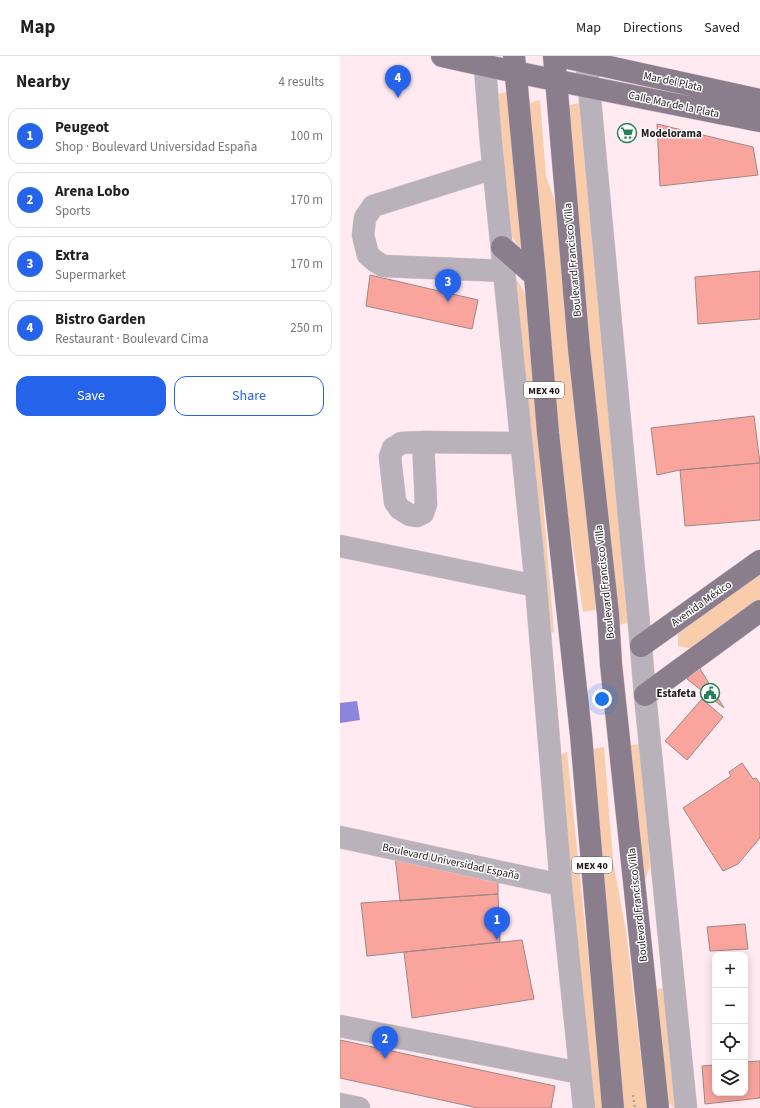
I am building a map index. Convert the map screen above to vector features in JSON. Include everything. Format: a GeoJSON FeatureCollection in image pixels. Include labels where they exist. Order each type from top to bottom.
{"type":"FeatureCollection","features":[{"type":"Feature","properties":{"kind":"main road","name":"Calle Mar de la Plata"},"geometry":{"type":"LineString","coordinates":[[442,56],[515,64],[557,81],[760,121]]}},
{"type":"Feature","properties":{"kind":"main road","name":"Boulevard Francisco Villa"},"geometry":{"type":"LineString","coordinates":[[554,56],[579,349],[608,614],[611,664],[658,1108]]}},
{"type":"Feature","properties":{"kind":"main road","name":"Mar del Plata"},"geometry":{"type":"LineString","coordinates":[[558,56],[595,60],[760,100]]}},
{"type":"Feature","properties":{"kind":"main road","name":"MEX 40"},"geometry":{"type":"LineString","coordinates":[[515,64],[548,433],[581,735],[613,1108]]}},
{"type":"Feature","properties":{"kind":"main road"},"geometry":{"type":"LineString","coordinates":[[502,247],[535,276]]}},
{"type":"Feature","properties":{"kind":"main road","name":"Avenida México"},"geometry":{"type":"LineString","coordinates":[[641,646],[760,561]]}},
{"type":"Feature","properties":{"kind":"main road"},"geometry":{"type":"LineString","coordinates":[[645,695],[760,611]]}},
{"type":"Feature","properties":{"kind":"street"},"geometry":{"type":"LineString","coordinates":[[595,60],[588,86],[645,695],[686,1108]]}},
{"type":"Feature","properties":{"kind":"street"},"geometry":{"type":"LineString","coordinates":[[484,61],[536,586],[561,885],[584,1108]]}},
{"type":"Feature","properties":{"kind":"street"},"geometry":{"type":"LineString","coordinates":[[494,168],[373,206],[366,218],[363,235],[368,255],[383,266],[505,271]]}},
{"type":"Feature","properties":{"kind":"street"},"geometry":{"type":"LineString","coordinates":[[423,442],[521,443]]}},
{"type":"Feature","properties":{"kind":"street"},"geometry":{"type":"LineString","coordinates":[[340,546],[536,586]]}},
{"type":"Feature","properties":{"kind":"street","name":"Boulevard Universidad España"},"geometry":{"type":"LineString","coordinates":[[340,837],[561,885]]}},
{"type":"Feature","properties":{"kind":"street"},"geometry":{"type":"LineString","coordinates":[[340,1026],[580,1073]]}},
{"type":"Feature","properties":{"kind":"street"},"geometry":{"type":"LineString","coordinates":[[340,1104],[359,1108]]}},
{"type":"Feature","properties":{"kind":"shaded area"},"geometry":{"type":"Polygon","coordinates":[[[506,92],[523,255],[509,231],[494,95],[506,92]]]}},
{"type":"Feature","properties":{"kind":"shaded area"},"geometry":{"type":"Polygon","coordinates":[[[540,100],[546,176],[556,205],[599,609],[583,612],[562,476],[530,103],[540,100]]]}},
{"type":"Feature","properties":{"kind":"shaded area"},"geometry":{"type":"Polygon","coordinates":[[[579,103],[629,622],[617,626],[566,106],[579,103]]]}},
{"type":"Feature","properties":{"kind":"shaded area"},"geometry":{"type":"Polygon","coordinates":[[[510,267],[526,296],[554,632],[546,635],[510,267]]]}},
{"type":"Feature","properties":{"kind":"shaded area"},"geometry":{"type":"Polygon","coordinates":[[[760,571],[760,601],[694,649],[678,646],[678,629],[760,571]]]}},
{"type":"Feature","properties":{"kind":"shaded area"},"geometry":{"type":"Polygon","coordinates":[[[357,701],[360,720],[340,723],[340,703],[357,701]]]}},
{"type":"Feature","properties":{"kind":"shaded area"},"geometry":{"type":"Polygon","coordinates":[[[641,744],[650,867],[641,890],[629,745],[641,744]]]}},
{"type":"Feature","properties":{"kind":"shaded area"},"geometry":{"type":"Polygon","coordinates":[[[604,747],[613,861],[626,931],[647,1108],[620,1108],[587,750],[604,747]]]}},
{"type":"Feature","properties":{"kind":"shaded area"},"geometry":{"type":"Polygon","coordinates":[[[567,752],[604,1108],[592,1108],[553,758],[567,752]]]}},
{"type":"Feature","properties":{"kind":"shaded area"},"geometry":{"type":"Polygon","coordinates":[[[665,988],[677,1108],[674,1108],[667,1101],[657,989],[665,988]]]}},
{"type":"Feature","properties":{"kind":"building"},"geometry":{"type":"Polygon","coordinates":[[[657,124],[753,147],[758,175],[660,186],[657,124]]]}},
{"type":"Feature","properties":{"kind":"building"},"geometry":{"type":"Polygon","coordinates":[[[760,271],[760,319],[698,324],[695,277],[760,271]]]}},
{"type":"Feature","properties":{"kind":"building"},"geometry":{"type":"Polygon","coordinates":[[[370,275],[478,300],[472,329],[366,306],[370,275]]]}},
{"type":"Feature","properties":{"kind":"building"},"geometry":{"type":"Polygon","coordinates":[[[754,416],[760,463],[680,470],[657,475],[651,428],[754,416]]]}},
{"type":"Feature","properties":{"kind":"building"},"geometry":{"type":"Polygon","coordinates":[[[760,463],[760,520],[685,526],[680,470],[760,463]]]}},
{"type":"Feature","properties":{"kind":"building","name":"Estafeta"},"geometry":{"type":"Polygon","coordinates":[[[699,667],[724,708],[687,679],[699,667]]]}},
{"type":"Feature","properties":{"kind":"building"},"geometry":{"type":"Polygon","coordinates":[[[702,699],[723,717],[687,760],[665,741],[702,699]]]}},
{"type":"Feature","properties":{"kind":"building"},"geometry":{"type":"Polygon","coordinates":[[[742,763],[753,779],[756,778],[760,784],[760,838],[738,864],[723,871],[683,808],[731,776],[729,772],[742,763]]]}},
{"type":"Feature","properties":{"kind":"building"},"geometry":{"type":"Polygon","coordinates":[[[395,855],[498,875],[498,894],[400,901],[395,855]]]}},
{"type":"Feature","properties":{"kind":"building"},"geometry":{"type":"Polygon","coordinates":[[[498,894],[500,942],[367,956],[361,903],[498,894]]]}},
{"type":"Feature","properties":{"kind":"building"},"geometry":{"type":"Polygon","coordinates":[[[745,924],[748,949],[710,951],[707,927],[745,924]]]}},
{"type":"Feature","properties":{"kind":"building"},"geometry":{"type":"Polygon","coordinates":[[[522,940],[534,999],[412,1018],[404,952],[522,940]]]}},
{"type":"Feature","properties":{"kind":"building"},"geometry":{"type":"Polygon","coordinates":[[[340,1040],[555,1086],[551,1108],[478,1108],[340,1078],[340,1040]]]}},
{"type":"Feature","properties":{"kind":"building"},"geometry":{"type":"Polygon","coordinates":[[[760,1061],[760,1098],[705,1104],[702,1066],[712,1065],[712,1096],[748,1096],[748,1062],[760,1061]]]}},
{"type":"Feature","properties":{"kind":"place","name":"Bistro Garden"},"geometry":{"type":"Point","coordinates":[398,98]}},
{"type":"Feature","properties":{"kind":"place","name":"Modelorama"},"geometry":{"type":"Point","coordinates":[627,133]}},
{"type":"Feature","properties":{"kind":"place","name":"Extra"},"geometry":{"type":"Point","coordinates":[448,302]}},
{"type":"Feature","properties":{"kind":"place","name":"Estafeta"},"geometry":{"type":"Point","coordinates":[710,693]}},
{"type":"Feature","properties":{"kind":"place","name":"Peugeot"},"geometry":{"type":"Point","coordinates":[497,940]}},
{"type":"Feature","properties":{"kind":"place","name":"Arena Lobo"},"geometry":{"type":"Point","coordinates":[385,1059]}}]}
